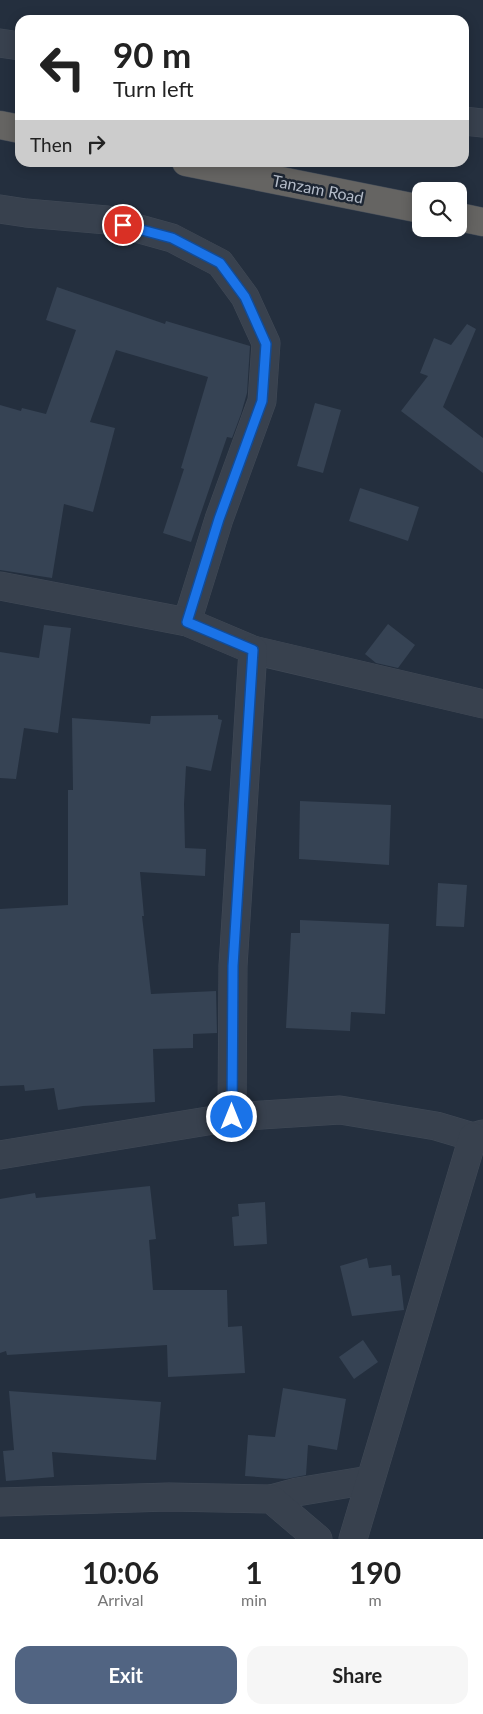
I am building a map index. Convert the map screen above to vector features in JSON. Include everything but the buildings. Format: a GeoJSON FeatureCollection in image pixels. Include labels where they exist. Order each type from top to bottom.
{"type":"FeatureCollection","features":[{"type":"Feature","properties":{"kind":"highway"},"geometry":{"type":"LineString","coordinates":[[0,126],[15,129]]}},
{"type":"Feature","properties":{"kind":"highway","name":"Tanzam Road"},"geometry":{"type":"LineString","coordinates":[[211,167],[412,207]]}},
{"type":"Feature","properties":{"kind":"highway"},"geometry":{"type":"LineString","coordinates":[[467,219],[483,222]]}},
{"type":"Feature","properties":{"kind":"street"},"geometry":{"type":"LineString","coordinates":[[0,42],[15,45]]}},
{"type":"Feature","properties":{"kind":"street"},"geometry":{"type":"LineString","coordinates":[[469,122],[483,123]]}},
{"type":"Feature","properties":{"kind":"street"},"geometry":{"type":"LineString","coordinates":[[0,209],[107,220],[172,238],[220,263],[249,305],[266,344],[262,401],[219,519],[187,622]]}},
{"type":"Feature","properties":{"kind":"street"},"geometry":{"type":"LineString","coordinates":[[0,586],[187,622],[253,650],[483,704]]}},
{"type":"Feature","properties":{"kind":"street"},"geometry":{"type":"LineString","coordinates":[[232,1117],[233,966],[253,650]]}},
{"type":"Feature","properties":{"kind":"street"},"geometry":{"type":"LineString","coordinates":[[0,1155],[232,1117],[340,1110],[478,1135],[369,1480],[353,1539]]}},
{"type":"Feature","properties":{"kind":"street"},"geometry":{"type":"LineString","coordinates":[[0,1502],[169,1496],[271,1499],[297,1492],[369,1480]]}},
{"type":"Feature","properties":{"kind":"street"},"geometry":{"type":"LineString","coordinates":[[271,1499],[318,1539]]}},
{"type":"Feature","properties":{"kind":"route"},"geometry":{"type":"LineString","coordinates":[[123,225],[172,238],[220,263],[245,297],[266,344],[262,401],[219,519],[187,622],[253,650],[233,966],[232,1117]]}}]}
